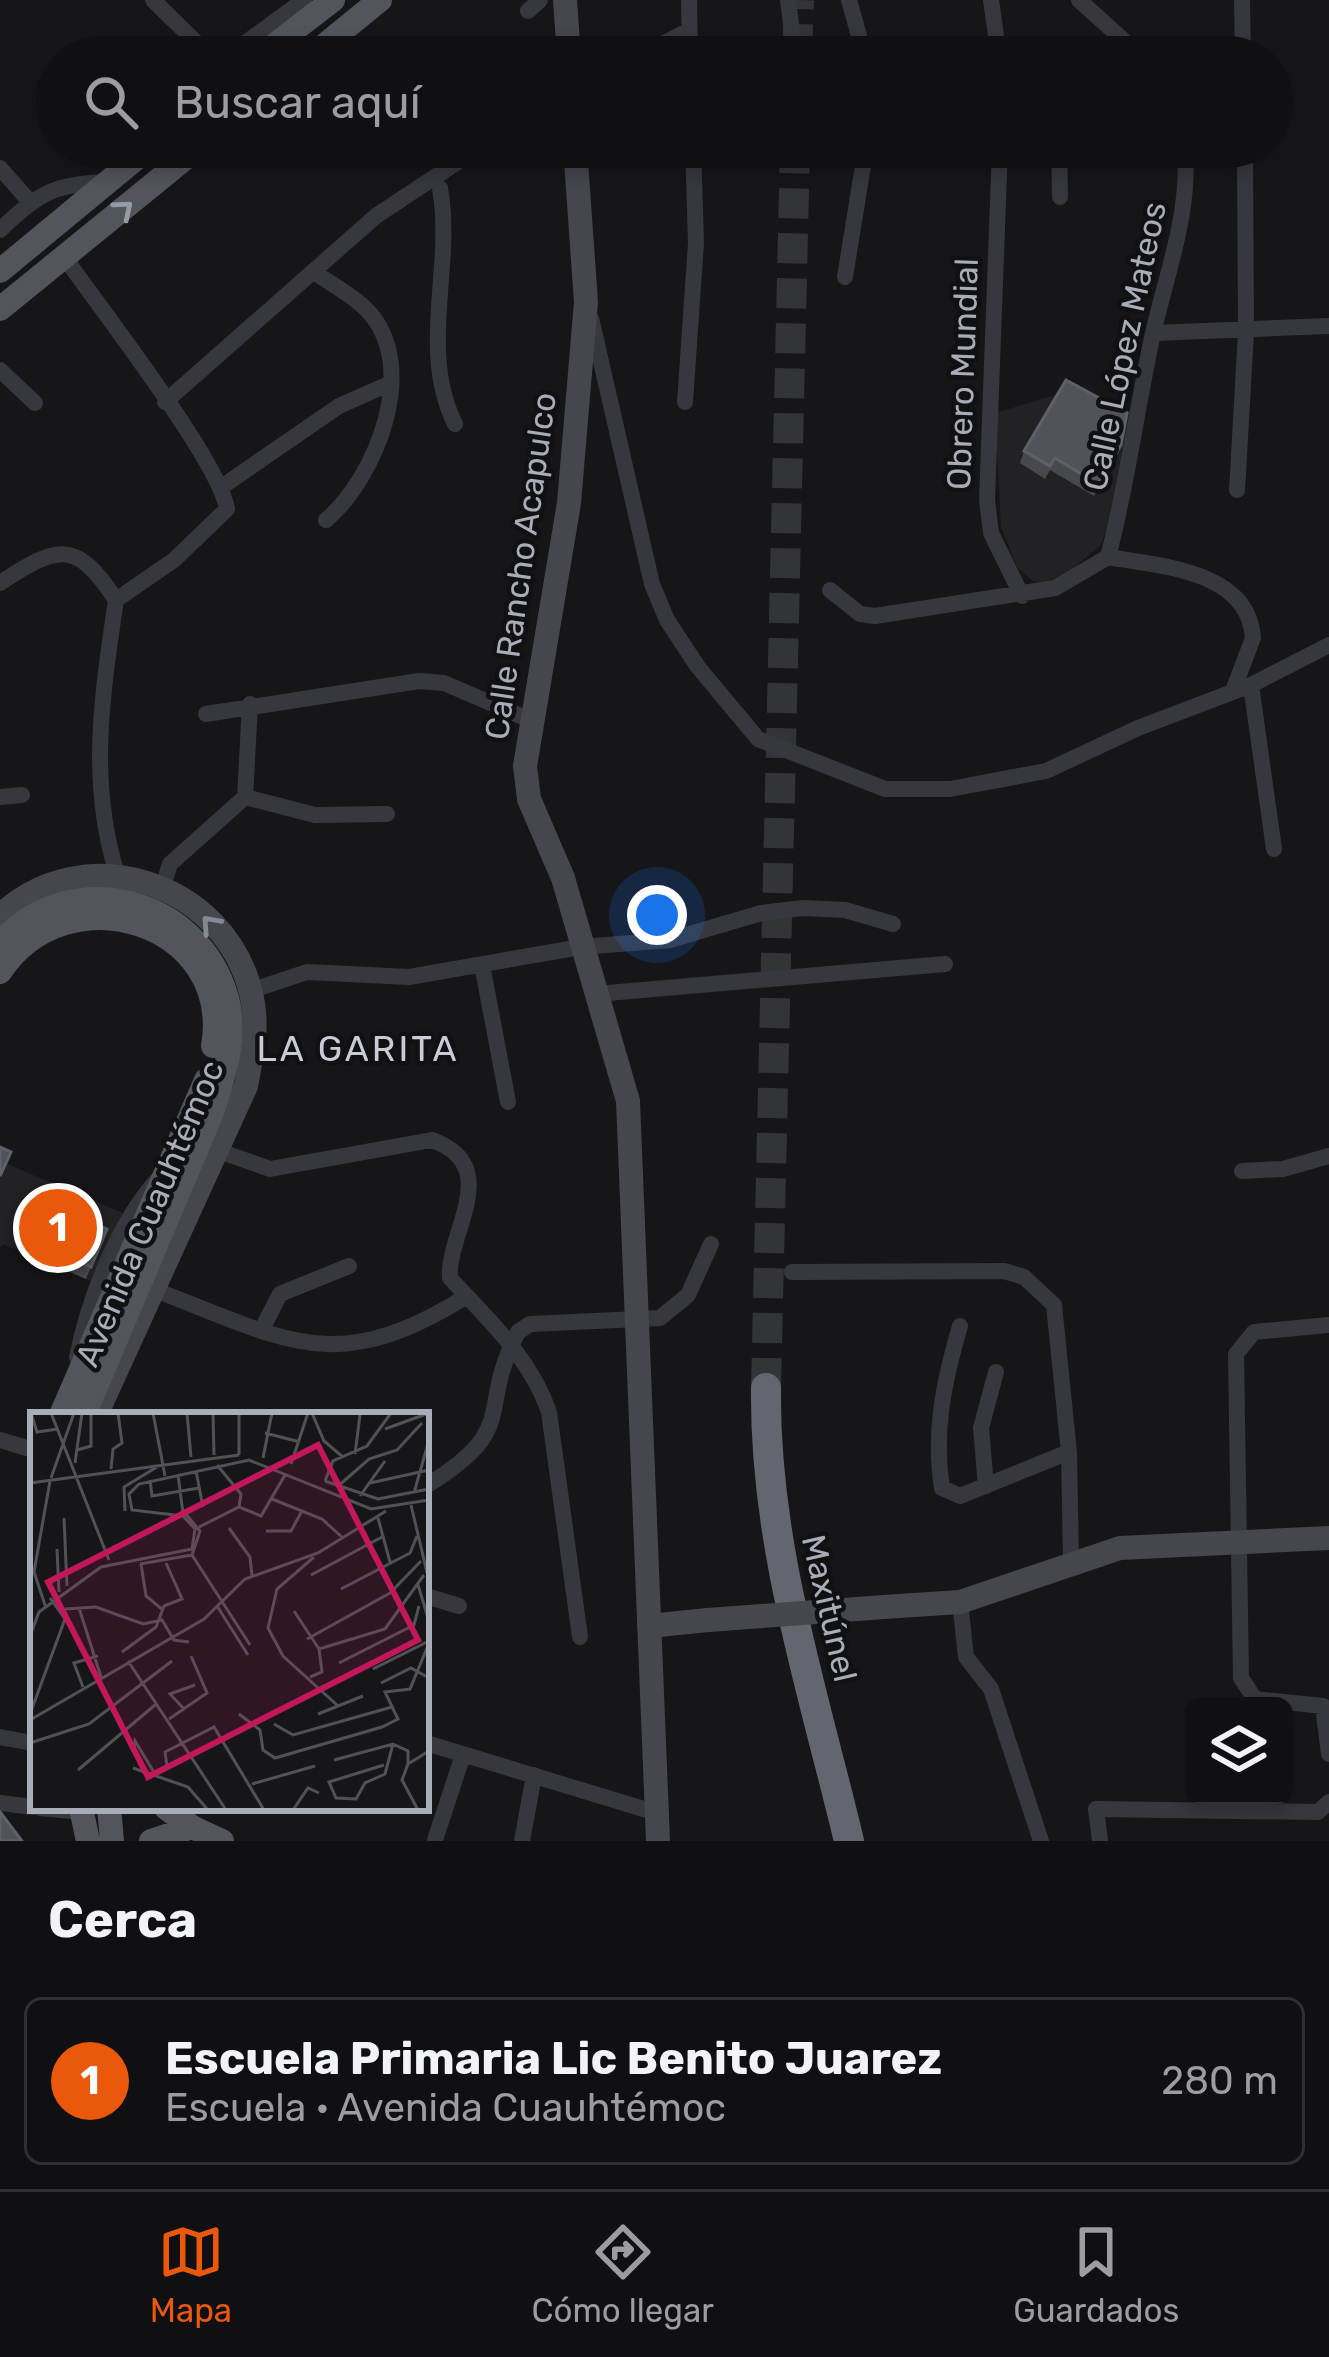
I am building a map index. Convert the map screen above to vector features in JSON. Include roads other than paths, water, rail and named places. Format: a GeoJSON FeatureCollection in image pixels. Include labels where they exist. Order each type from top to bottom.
{"type":"FeatureCollection","features":[{"type":"Feature","properties":{"kind":"highway","name":"Maxitúnel"},"geometry":{"type":"LineString","coordinates":[[766,1388],[765,1446],[781,1577],[849,1841]]}},
{"type":"Feature","properties":{"kind":"highway"},"geometry":{"type":"LineString","coordinates":[[808,1671],[867,1841]]}},
{"type":"Feature","properties":{"kind":"main road"},"geometry":{"type":"LineString","coordinates":[[286,36],[333,0]]}},
{"type":"Feature","properties":{"kind":"main road"},"geometry":{"type":"LineString","coordinates":[[336,36],[380,0]]}},
{"type":"Feature","properties":{"kind":"main road"},"geometry":{"type":"LineString","coordinates":[[566,0],[568,36]]}},
{"type":"Feature","properties":{"kind":"main road"},"geometry":{"type":"LineString","coordinates":[[0,271],[126,168]]}},
{"type":"Feature","properties":{"kind":"main road"},"geometry":{"type":"LineString","coordinates":[[0,309],[174,168]]}},
{"type":"Feature","properties":{"kind":"main road","name":"Calle Rancho Acapulco"},"geometry":{"type":"LineString","coordinates":[[576,168],[586,302],[568,503],[525,766],[530,799],[563,878],[581,947],[617,1048],[628,1101],[658,1841]]}},
{"type":"Feature","properties":{"kind":"main road","name":"Avenida Cuauhtémoc"},"geometry":{"type":"LineString","coordinates":[[0,916],[47,884],[117,874],[163,886],[213,926],[233,952],[250,991],[256,1035],[246,1086],[97,1412]]}},
{"type":"Feature","properties":{"kind":"main road","name":"Avenida Cuauhtémoc"},"geometry":{"type":"LineString","coordinates":[[0,943],[12,930],[52,907],[88,897],[116,898],[170,918],[195,939],[217,970],[228,1002],[224,1075],[211,1115],[85,1412]]}},
{"type":"Feature","properties":{"kind":"main road","name":"Avenida Cuauhtémoc"},"geometry":{"type":"LineString","coordinates":[[0,972],[23,943],[57,923],[86,916],[135,922],[183,951],[201,976],[214,1034],[209,1071],[173,1161],[62,1412]]}},
{"type":"Feature","properties":{"kind":"main road"},"geometry":{"type":"LineString","coordinates":[[649,1626],[960,1602],[1018,1587],[1120,1548],[1329,1538]]}},
{"type":"Feature","properties":{"kind":"main road"},"geometry":{"type":"LineString","coordinates":[[82,1811],[88,1841]]}},
{"type":"Feature","properties":{"kind":"main road"},"geometry":{"type":"LineString","coordinates":[[109,1811],[112,1841]]}},
{"type":"Feature","properties":{"kind":"main road"},"geometry":{"type":"LineString","coordinates":[[151,1841],[196,1818],[219,1840]]}},
{"type":"Feature","properties":{"kind":"street"},"geometry":{"type":"LineString","coordinates":[[153,0],[190,36]]}},
{"type":"Feature","properties":{"kind":"street"},"geometry":{"type":"LineString","coordinates":[[250,36],[284,7],[304,0]]}},
{"type":"Feature","properties":{"kind":"street"},"geometry":{"type":"LineString","coordinates":[[689,0],[689,36]]}},
{"type":"Feature","properties":{"kind":"street"},"geometry":{"type":"LineString","coordinates":[[788,0],[793,36]]}},
{"type":"Feature","properties":{"kind":"street"},"geometry":{"type":"LineString","coordinates":[[849,0],[859,36]]}},
{"type":"Feature","properties":{"kind":"street"},"geometry":{"type":"LineString","coordinates":[[991,0],[996,36]]}},
{"type":"Feature","properties":{"kind":"street"},"geometry":{"type":"LineString","coordinates":[[1079,0],[1119,36]]}},
{"type":"Feature","properties":{"kind":"street"},"geometry":{"type":"LineString","coordinates":[[1242,0],[1243,36]]}},
{"type":"Feature","properties":{"kind":"street"},"geometry":{"type":"LineString","coordinates":[[678,36],[689,30]]}},
{"type":"Feature","properties":{"kind":"street"},"geometry":{"type":"LineString","coordinates":[[0,168],[30,202]]}},
{"type":"Feature","properties":{"kind":"street"},"geometry":{"type":"LineString","coordinates":[[166,402],[402,196],[447,168]]}},
{"type":"Feature","properties":{"kind":"street"},"geometry":{"type":"LineString","coordinates":[[685,402],[696,243],[694,168]]}},
{"type":"Feature","properties":{"kind":"street"},"geometry":{"type":"LineString","coordinates":[[845,277],[863,168]]}},
{"type":"Feature","properties":{"kind":"street","name":"Obrero Mundial"},"geometry":{"type":"LineString","coordinates":[[999,168],[987,500],[991,532],[1022,596]]}},
{"type":"Feature","properties":{"kind":"street"},"geometry":{"type":"LineString","coordinates":[[1059,168],[1060,197]]}},
{"type":"Feature","properties":{"kind":"street","name":"Calle López Mateos"},"geometry":{"type":"LineString","coordinates":[[1108,557],[1135,447],[1153,333],[1184,222],[1185,168]]}},
{"type":"Feature","properties":{"kind":"street"},"geometry":{"type":"LineString","coordinates":[[1237,490],[1246,332],[1245,168]]}},
{"type":"Feature","properties":{"kind":"street"},"geometry":{"type":"LineString","coordinates":[[0,230],[30,202],[66,183],[110,182]]}},
{"type":"Feature","properties":{"kind":"street"},"geometry":{"type":"LineString","coordinates":[[440,188],[446,225],[439,386],[454,424]]}},
{"type":"Feature","properties":{"kind":"street"},"geometry":{"type":"LineString","coordinates":[[65,258],[166,402],[220,488],[226,508],[174,560],[116,600]]}},
{"type":"Feature","properties":{"kind":"street"},"geometry":{"type":"LineString","coordinates":[[314,272],[368,311],[382,335],[391,383],[369,466],[346,503],[326,520]]}},
{"type":"Feature","properties":{"kind":"street"},"geometry":{"type":"LineString","coordinates":[[586,302],[652,584],[667,620],[698,667],[758,739],[885,789],[950,788],[1046,771],[1329,645]]}},
{"type":"Feature","properties":{"kind":"street"},"geometry":{"type":"LineString","coordinates":[[1153,333],[1329,326]]}},
{"type":"Feature","properties":{"kind":"street"},"geometry":{"type":"LineString","coordinates":[[0,370],[35,403]]}},
{"type":"Feature","properties":{"kind":"street"},"geometry":{"type":"LineString","coordinates":[[220,488],[338,406],[391,383]]}},
{"type":"Feature","properties":{"kind":"street"},"geometry":{"type":"LineString","coordinates":[[0,583],[53,552],[73,554],[89,561],[116,600],[97,773],[101,824],[117,874]]}},
{"type":"Feature","properties":{"kind":"street"},"geometry":{"type":"LineString","coordinates":[[830,590],[860,614],[875,616],[1055,588],[1108,557],[1189,571],[1223,587],[1242,604],[1253,638],[1242,687],[1274,849]]}},
{"type":"Feature","properties":{"kind":"street"},"geometry":{"type":"LineString","coordinates":[[206,714],[419,681],[444,683],[530,720]]}},
{"type":"Feature","properties":{"kind":"street"},"geometry":{"type":"LineString","coordinates":[[163,886],[170,864],[245,797],[250,704]]}},
{"type":"Feature","properties":{"kind":"street"},"geometry":{"type":"LineString","coordinates":[[0,797],[22,795]]}},
{"type":"Feature","properties":{"kind":"street"},"geometry":{"type":"LineString","coordinates":[[245,797],[315,814],[387,814]]}},
{"type":"Feature","properties":{"kind":"street"},"geometry":{"type":"LineString","coordinates":[[250,991],[307,972],[409,977],[581,947],[670,940],[761,913],[803,908],[845,910],[893,924]]}},
{"type":"Feature","properties":{"kind":"street"},"geometry":{"type":"LineString","coordinates":[[596,994],[945,964]]}},
{"type":"Feature","properties":{"kind":"street"},"geometry":{"type":"LineString","coordinates":[[482,965],[508,1102]]}},
{"type":"Feature","properties":{"kind":"street"},"geometry":{"type":"LineString","coordinates":[[218,1151],[270,1169],[388,1151],[412,1140],[448,1146],[468,1179],[470,1197],[449,1262],[451,1278],[539,1382],[549,1412],[580,1636]]}},
{"type":"Feature","properties":{"kind":"street"},"geometry":{"type":"LineString","coordinates":[[1242,1171],[1283,1169],[1329,1156]]}},
{"type":"Feature","properties":{"kind":"street"},"geometry":{"type":"LineString","coordinates":[[429,1484],[471,1459],[485,1441],[511,1345],[530,1324],[635,1323],[660,1318],[688,1294],[711,1244]]}},
{"type":"Feature","properties":{"kind":"street"},"geometry":{"type":"LineString","coordinates":[[261,1331],[280,1294],[349,1266]]}},
{"type":"Feature","properties":{"kind":"street"},"geometry":{"type":"LineString","coordinates":[[792,1272],[908,1269],[1024,1277],[1054,1305],[1070,1452],[1071,1563]]}},
{"type":"Feature","properties":{"kind":"street"},"geometry":{"type":"LineString","coordinates":[[155,1290],[261,1331],[344,1347],[413,1330],[466,1296]]}},
{"type":"Feature","properties":{"kind":"street"},"geometry":{"type":"LineString","coordinates":[[1329,1325],[1254,1332],[1236,1354],[1241,1678],[1245,1692],[1255,1699],[1323,1706],[1329,1754]]}},
{"type":"Feature","properties":{"kind":"street"},"geometry":{"type":"LineString","coordinates":[[960,1327],[947,1370],[936,1451],[947,1494],[960,1496],[1070,1452]]}},
{"type":"Feature","properties":{"kind":"street"},"geometry":{"type":"LineString","coordinates":[[986,1486],[981,1428],[996,1372]]}},
{"type":"Feature","properties":{"kind":"street"},"geometry":{"type":"LineString","coordinates":[[0,1440],[30,1449]]}},
{"type":"Feature","properties":{"kind":"street"},"geometry":{"type":"LineString","coordinates":[[429,1597],[459,1606]]}},
{"type":"Feature","properties":{"kind":"street"},"geometry":{"type":"LineString","coordinates":[[960,1602],[966,1657],[991,1689],[1041,1841]]}},
{"type":"Feature","properties":{"kind":"street"},"geometry":{"type":"LineString","coordinates":[[0,1737],[30,1742]]}},
{"type":"Feature","properties":{"kind":"street"},"geometry":{"type":"LineString","coordinates":[[429,1744],[657,1813]]}},
{"type":"Feature","properties":{"kind":"street"},"geometry":{"type":"LineString","coordinates":[[435,1840],[463,1754]]}},
{"type":"Feature","properties":{"kind":"street"},"geometry":{"type":"LineString","coordinates":[[522,1841],[534,1775]]}},
{"type":"Feature","properties":{"kind":"street"},"geometry":{"type":"LineString","coordinates":[[1100,1841],[1096,1809],[1318,1811],[1329,1802]]}},
{"type":"Feature","properties":{"kind":"street"},"geometry":{"type":"LineString","coordinates":[[0,1803],[30,1807]]}},
{"type":"Feature","properties":{"kind":"tunnel"},"geometry":{"type":"LineString","coordinates":[[798,36],[799,0]]}},
{"type":"Feature","properties":{"kind":"tunnel"},"geometry":{"type":"LineString","coordinates":[[766,1388],[795,168]]}},
{"type":"Feature","properties":{"kind":"place","name":"Escuela Primaria Lic Benito Juarez"},"geometry":{"type":"Point","coordinates":[58,1228]}},
{"type":"Feature","properties":{"kind":"district","name":"LA GARITA"},"geometry":{"type":"Point","coordinates":[358,1048]}}]}
